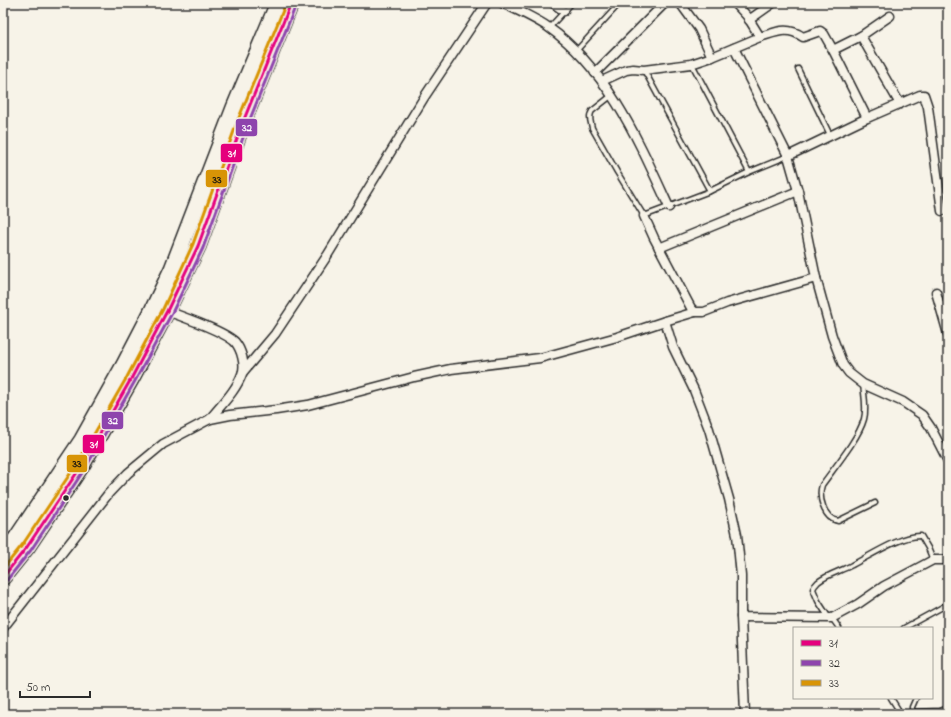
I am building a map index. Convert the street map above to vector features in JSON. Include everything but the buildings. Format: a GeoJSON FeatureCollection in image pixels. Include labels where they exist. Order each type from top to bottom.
{"type":"FeatureCollection","features":[{"type":"Feature","properties":{"kind":"highway"},"geometry":{"type":"LineString","coordinates":[[3,555],[18,537],[82,440],[151,313],[172,270],[232,115],[278,3]]}},
{"type":"Feature","properties":{"kind":"highway"},"geometry":{"type":"LineString","coordinates":[[3,577],[27,547],[82,465],[131,379],[167,311],[198,246],[243,122],[291,3]]}},
{"type":"Feature","properties":{"kind":"street"},"geometry":{"type":"LineString","coordinates":[[210,419],[234,388],[243,372],[275,334],[340,236],[425,96],[486,3]]}},
{"type":"Feature","properties":{"kind":"street"},"geometry":{"type":"LineString","coordinates":[[502,3],[518,6],[549,28],[576,52],[602,81],[626,119],[669,207]]}},
{"type":"Feature","properties":{"kind":"street"},"geometry":{"type":"LineString","coordinates":[[553,3],[564,11]]}},
{"type":"Feature","properties":{"kind":"street"},"geometry":{"type":"LineString","coordinates":[[595,74],[665,3]]}},
{"type":"Feature","properties":{"kind":"street"},"geometry":{"type":"LineString","coordinates":[[680,3],[699,29],[712,57]]}},
{"type":"Feature","properties":{"kind":"street"},"geometry":{"type":"LineString","coordinates":[[735,3],[749,20],[760,37]]}},
{"type":"Feature","properties":{"kind":"street"},"geometry":{"type":"LineString","coordinates":[[749,20],[773,3]]}},
{"type":"Feature","properties":{"kind":"street"},"geometry":{"type":"LineString","coordinates":[[833,50],[861,36],[890,16]]}},
{"type":"Feature","properties":{"kind":"street"},"geometry":{"type":"LineString","coordinates":[[602,81],[626,70],[644,70],[691,64],[760,37],[777,32],[795,31],[803,37],[820,31],[824,34],[833,50],[867,118]]}},
{"type":"Feature","properties":{"kind":"street"},"geometry":{"type":"LineString","coordinates":[[861,36],[900,104]]}},
{"type":"Feature","properties":{"kind":"street"},"geometry":{"type":"LineString","coordinates":[[734,48],[788,156],[798,191],[816,278],[837,352],[843,365],[849,373],[863,384],[903,402],[922,415],[931,428],[948,460]]}},
{"type":"Feature","properties":{"kind":"street"},"geometry":{"type":"LineString","coordinates":[[788,156],[830,135],[922,94],[925,96],[928,107],[942,211]]}},
{"type":"Feature","properties":{"kind":"street"},"geometry":{"type":"LineString","coordinates":[[659,248],[798,191]]}},
{"type":"Feature","properties":{"kind":"street"},"geometry":{"type":"LineString","coordinates":[[644,216],[659,248],[695,312]]}},
{"type":"Feature","properties":{"kind":"street"},"geometry":{"type":"LineString","coordinates":[[3,628],[109,493],[123,478],[163,444],[210,419],[308,405],[451,368],[540,358],[617,337],[695,312],[704,312],[816,278]]}},
{"type":"Feature","properties":{"kind":"street"},"geometry":{"type":"LineString","coordinates":[[936,292],[945,314],[948,334]]}},
{"type":"Feature","properties":{"kind":"street"},"geometry":{"type":"LineString","coordinates":[[167,311],[211,328],[235,342],[244,362],[243,372]]}},
{"type":"Feature","properties":{"kind":"street"},"geometry":{"type":"LineString","coordinates":[[664,321],[673,347],[694,390],[709,429],[729,499],[737,535],[741,576],[745,714]]}},
{"type":"Feature","properties":{"kind":"street"},"geometry":{"type":"LineString","coordinates":[[741,617],[831,618],[858,604],[884,586],[933,560],[948,560]]}},
{"type":"Feature","properties":{"kind":"lane"},"geometry":{"type":"LineString","coordinates":[[549,28],[572,3]]}},
{"type":"Feature","properties":{"kind":"lane"},"geometry":{"type":"LineString","coordinates":[[576,52],[620,3]]}},
{"type":"Feature","properties":{"kind":"lane"},"geometry":{"type":"LineString","coordinates":[[691,64],[749,172]]}},
{"type":"Feature","properties":{"kind":"lane"},"geometry":{"type":"LineString","coordinates":[[798,69],[830,135]]}},
{"type":"Feature","properties":{"kind":"lane"},"geometry":{"type":"LineString","coordinates":[[644,70],[710,191]]}},
{"type":"Feature","properties":{"kind":"lane"},"geometry":{"type":"LineString","coordinates":[[612,96],[592,111],[590,114],[590,121],[592,128],[617,172],[644,216],[710,191],[749,172],[788,156]]}},
{"type":"Feature","properties":{"kind":"lane"},"geometry":{"type":"LineString","coordinates":[[863,384],[865,409],[864,419],[856,435],[822,485],[821,495],[829,518],[838,521],[875,503]]}},
{"type":"Feature","properties":{"kind":"lane"},"geometry":{"type":"LineString","coordinates":[[838,627],[814,592],[814,587],[818,582],[853,565],[877,551],[913,537],[921,536],[924,539],[933,560]]}},
{"type":"Feature","properties":{"kind":"lane"},"geometry":{"type":"LineString","coordinates":[[906,627],[948,604]]}},
{"type":"Feature","properties":{"kind":"lane"},"geometry":{"type":"LineString","coordinates":[[892,699],[901,714]]}},
{"type":"Feature","properties":{"kind":"lane"},"geometry":{"type":"LineString","coordinates":[[916,699],[911,713],[940,711],[948,708]]}},
{"type":"Feature","properties":{"kind":"transit line","name":"33"},"geometry":{"type":"LineString","coordinates":[[3,569],[23,544],[78,462],[127,377],[163,309],[193,244],[238,120],[286,3]]}},
{"type":"Feature","properties":{"kind":"transit line","name":"31"},"geometry":{"type":"LineString","coordinates":[[3,577],[27,547],[82,465],[131,379],[167,311],[198,246],[243,122],[291,3]]}},
{"type":"Feature","properties":{"kind":"transit line","name":"32"},"geometry":{"type":"LineString","coordinates":[[7,580],[31,550],[86,467],[172,313],[203,248],[248,124],[296,5]]}}]}
